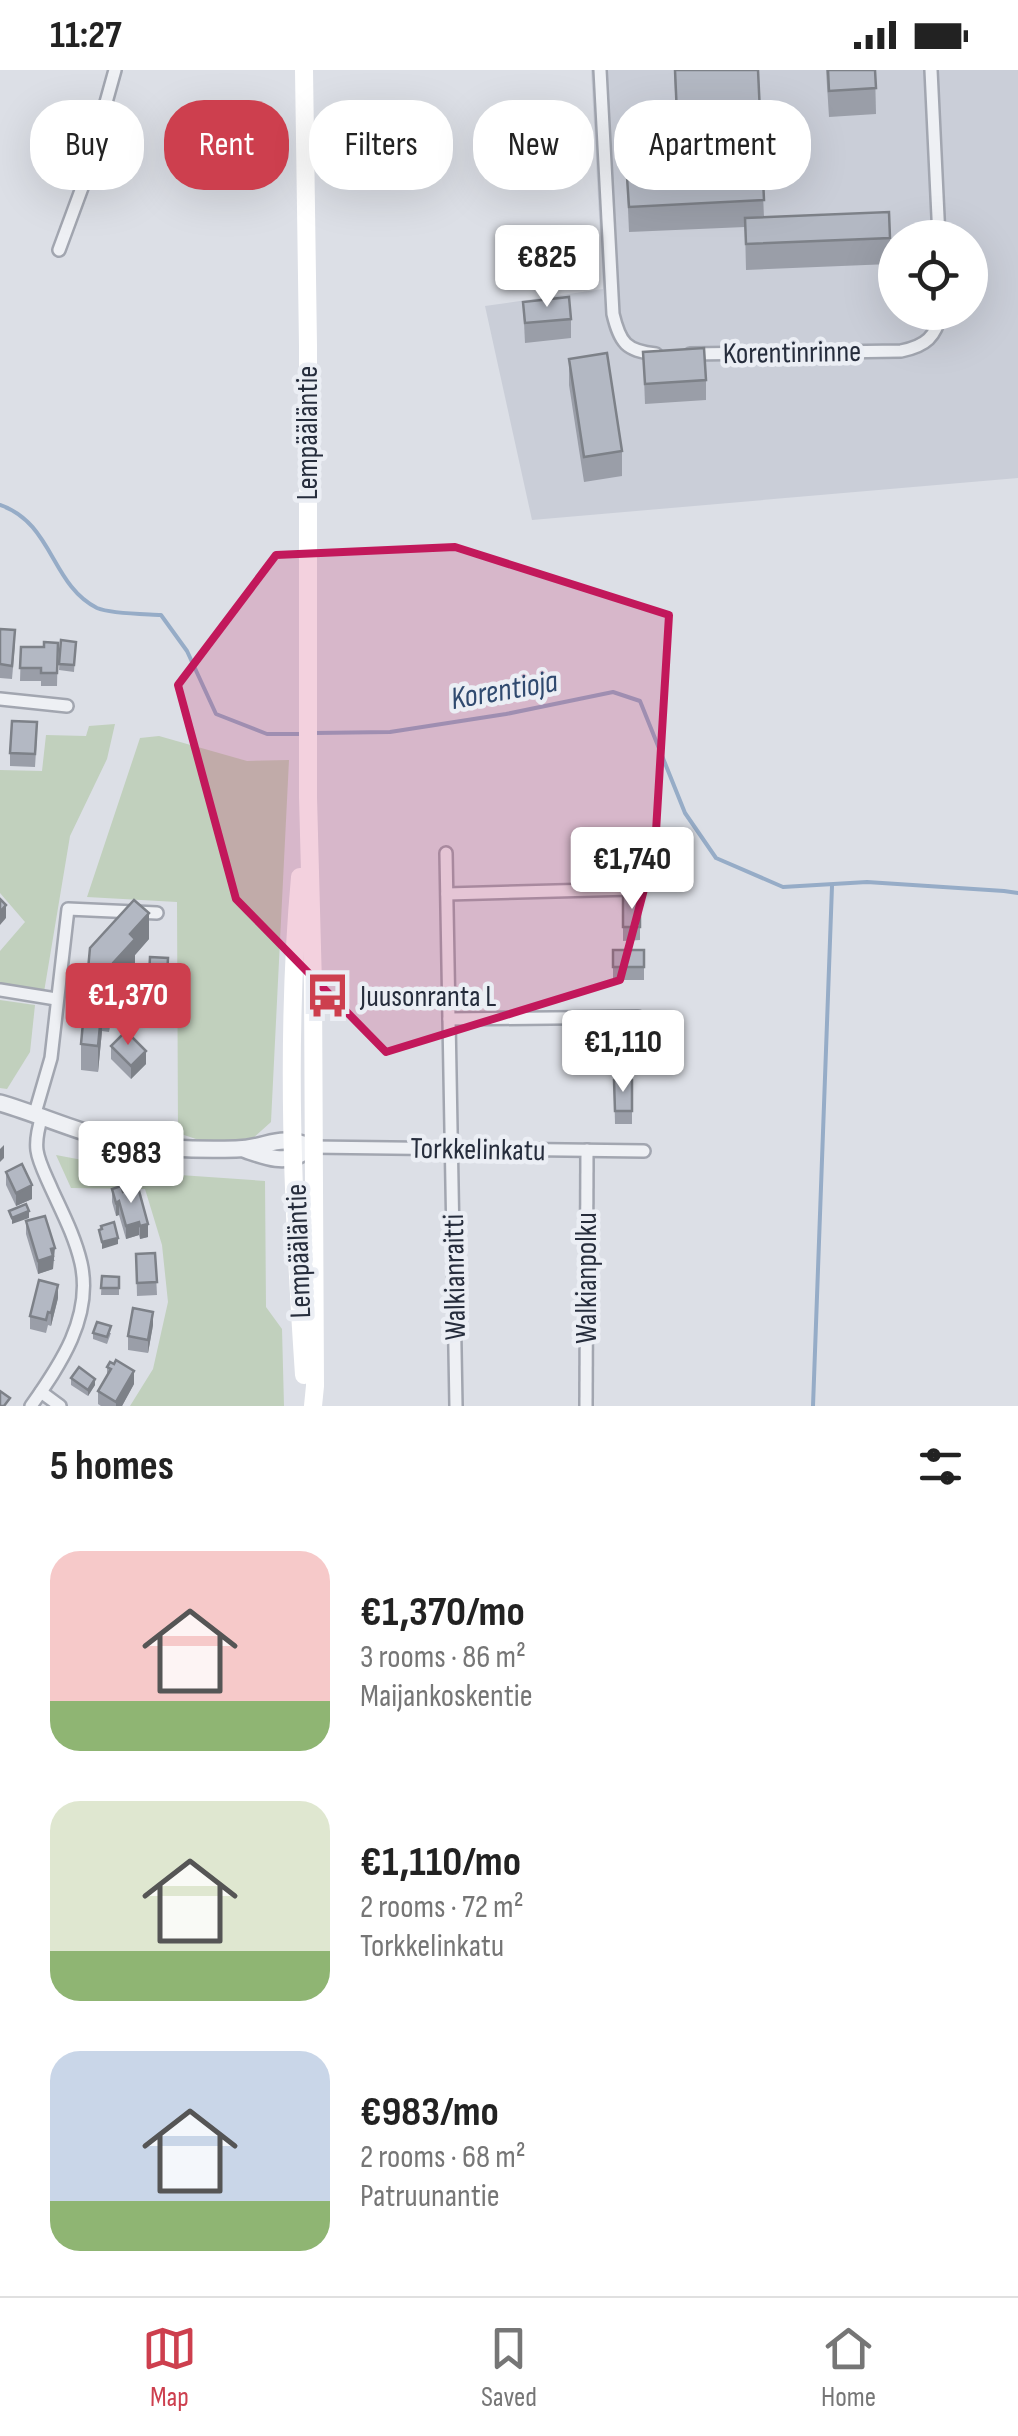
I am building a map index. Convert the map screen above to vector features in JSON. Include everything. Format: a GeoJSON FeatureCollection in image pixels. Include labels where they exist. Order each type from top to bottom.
{"type":"FeatureCollection","features":[{"type":"Feature","properties":{"kind":"main road","name":"Lempääläntie"},"geometry":{"type":"LineString","coordinates":[[304,70],[315,1366],[311,1406]]}},
{"type":"Feature","properties":{"kind":"main road","name":"Lempääläntie"},"geometry":{"type":"LineString","coordinates":[[308,797],[294,982],[294,1149],[305,1388],[311,1406]]}},
{"type":"Feature","properties":{"kind":"street"},"geometry":{"type":"LineString","coordinates":[[59,250],[84,185],[115,70]]}},
{"type":"Feature","properties":{"kind":"street","name":"Korentinrinne"},"geometry":{"type":"LineString","coordinates":[[600,70],[614,314],[626,346],[654,354],[901,351],[928,342],[936,330]]}},
{"type":"Feature","properties":{"kind":"street"},"geometry":{"type":"LineString","coordinates":[[931,70],[938,220]]}},
{"type":"Feature","properties":{"kind":"street"},"geometry":{"type":"LineString","coordinates":[[0,699],[68,706]]}},
{"type":"Feature","properties":{"kind":"street","name":"Walkianraitti"},"geometry":{"type":"LineString","coordinates":[[446,853],[456,1406]]}},
{"type":"Feature","properties":{"kind":"street"},"geometry":{"type":"LineString","coordinates":[[447,894],[632,889]]}},
{"type":"Feature","properties":{"kind":"street"},"geometry":{"type":"LineString","coordinates":[[31,1406],[71,1344],[83,1290],[82,1266],[71,1233],[35,1146],[51,1058],[68,909],[157,913]]}},
{"type":"Feature","properties":{"kind":"street"},"geometry":{"type":"LineString","coordinates":[[0,990],[56,999]]}},
{"type":"Feature","properties":{"kind":"street"},"geometry":{"type":"LineString","coordinates":[[449,1019],[638,1018]]}},
{"type":"Feature","properties":{"kind":"street"},"geometry":{"type":"LineString","coordinates":[[0,1103],[133,1144],[242,1149],[277,1140],[294,1149],[312,1147]]}},
{"type":"Feature","properties":{"kind":"street","name":"Torkkelinkatu"},"geometry":{"type":"LineString","coordinates":[[312,1147],[644,1151]]}},
{"type":"Feature","properties":{"kind":"street","name":"Walkianpolku"},"geometry":{"type":"LineString","coordinates":[[586,1406],[587,1150]]}},
{"type":"Feature","properties":{"kind":"street"},"geometry":{"type":"LineString","coordinates":[[40,1392],[60,1406]]}},
{"type":"Feature","properties":{"kind":"highlighted area"},"geometry":{"type":"Polygon","coordinates":[[[455,547],[669,615],[655,848],[620,980],[386,1052],[236,899],[178,685],[276,555],[455,547]]]}},
{"type":"Feature","properties":{"kind":"shaded area"},"geometry":{"type":"Polygon","coordinates":[[[591,70],[1018,70],[1018,478],[532,520],[485,306],[603,289],[591,70]]]}},
{"type":"Feature","properties":{"kind":"green space"},"geometry":{"type":"Polygon","coordinates":[[[115,724],[107,759],[70,836],[44,992],[0,986],[0,951],[25,922],[0,893],[0,770],[42,771],[46,735],[86,736],[89,726],[115,724]]]}},
{"type":"Feature","properties":{"kind":"green space"},"geometry":{"type":"Polygon","coordinates":[[[159,736],[247,761],[289,760],[271,1122],[252,1139],[202,1141],[178,1133],[177,902],[87,897],[140,738],[159,736]]]}},
{"type":"Feature","properties":{"kind":"green space"},"geometry":{"type":"Polygon","coordinates":[[[0,1000],[35,1005],[30,1052],[7,1089],[0,1088],[0,1000]]]}},
{"type":"Feature","properties":{"kind":"green space"},"geometry":{"type":"Polygon","coordinates":[[[56,1155],[151,1173],[265,1181],[266,1307],[282,1329],[284,1406],[130,1406],[153,1369],[168,1302],[162,1245],[145,1189],[71,1188],[56,1155]]]}},
{"type":"Feature","properties":{"kind":"building"},"geometry":{"type":"Polygon","coordinates":[[[675,70],[758,70],[759,100],[676,100],[675,70]]]}},
{"type":"Feature","properties":{"kind":"building"},"geometry":{"type":"Polygon","coordinates":[[[828,70],[875,70],[876,88],[829,91],[828,70]]]}},
{"type":"Feature","properties":{"kind":"building"},"geometry":{"type":"Polygon","coordinates":[[[628,190],[764,190],[764,200],[629,207],[628,190]]]}},
{"type":"Feature","properties":{"kind":"building"},"geometry":{"type":"Polygon","coordinates":[[[889,212],[889,220],[878,220],[878,238],[746,244],[745,218],[889,212]]]}},
{"type":"Feature","properties":{"kind":"building"},"geometry":{"type":"Polygon","coordinates":[[[569,297],[571,319],[525,323],[523,302],[569,297]]]}},
{"type":"Feature","properties":{"kind":"building"},"geometry":{"type":"Polygon","coordinates":[[[704,348],[706,380],[645,384],[643,352],[704,348]]]}},
{"type":"Feature","properties":{"kind":"building"},"geometry":{"type":"Polygon","coordinates":[[[607,353],[622,451],[584,457],[569,359],[607,353]]]}},
{"type":"Feature","properties":{"kind":"building"},"geometry":{"type":"Polygon","coordinates":[[[0,629],[15,630],[12,666],[0,664],[0,629]]]}},
{"type":"Feature","properties":{"kind":"building"},"geometry":{"type":"Polygon","coordinates":[[[61,640],[76,642],[74,665],[59,664],[61,640]]]}},
{"type":"Feature","properties":{"kind":"building"},"geometry":{"type":"Polygon","coordinates":[[[44,642],[58,643],[57,673],[20,668],[21,647],[44,647],[44,642]]]}},
{"type":"Feature","properties":{"kind":"building"},"geometry":{"type":"Polygon","coordinates":[[[12,721],[37,722],[35,754],[10,753],[12,721]]]}},
{"type":"Feature","properties":{"kind":"building"},"geometry":{"type":"Polygon","coordinates":[[[623,896],[640,896],[640,927],[623,927],[623,896]]]}},
{"type":"Feature","properties":{"kind":"building"},"geometry":{"type":"Polygon","coordinates":[[[134,900],[149,913],[130,934],[135,939],[113,963],[109,1006],[102,1005],[98,1046],[81,1044],[90,948],[134,900]]]}},
{"type":"Feature","properties":{"kind":"building"},"geometry":{"type":"Polygon","coordinates":[[[613,950],[644,950],[644,967],[613,967],[613,950]]]}},
{"type":"Feature","properties":{"kind":"building"},"geometry":{"type":"Polygon","coordinates":[[[150,957],[168,958],[167,978],[149,977],[150,957]]]}},
{"type":"Feature","properties":{"kind":"building"},"geometry":{"type":"Polygon","coordinates":[[[126,1031],[146,1051],[131,1066],[111,1046],[126,1031]]]}},
{"type":"Feature","properties":{"kind":"building"},"geometry":{"type":"Polygon","coordinates":[[[614,1080],[632,1080],[632,1111],[615,1111],[614,1080]]]}},
{"type":"Feature","properties":{"kind":"building"},"geometry":{"type":"Polygon","coordinates":[[[22,1164],[32,1185],[16,1193],[6,1172],[22,1164]]]}},
{"type":"Feature","properties":{"kind":"building"},"geometry":{"type":"Polygon","coordinates":[[[121,1186],[123,1192],[139,1191],[148,1224],[126,1226],[112,1189],[121,1186]]]}},
{"type":"Feature","properties":{"kind":"building"},"geometry":{"type":"Polygon","coordinates":[[[26,1204],[29,1211],[12,1218],[9,1211],[26,1204]]]}},
{"type":"Feature","properties":{"kind":"building"},"geometry":{"type":"Polygon","coordinates":[[[45,1216],[55,1248],[51,1249],[53,1256],[38,1261],[26,1221],[45,1216]]]}},
{"type":"Feature","properties":{"kind":"building"},"geometry":{"type":"Polygon","coordinates":[[[114,1222],[118,1238],[102,1242],[101,1226],[114,1222]]]}},
{"type":"Feature","properties":{"kind":"building"},"geometry":{"type":"Polygon","coordinates":[[[155,1253],[157,1282],[137,1283],[136,1254],[155,1253]]]}},
{"type":"Feature","properties":{"kind":"building"},"geometry":{"type":"Polygon","coordinates":[[[102,1276],[119,1277],[119,1288],[101,1288],[102,1276]]]}},
{"type":"Feature","properties":{"kind":"building"},"geometry":{"type":"Polygon","coordinates":[[[39,1280],[58,1285],[46,1320],[30,1316],[39,1280]]]}},
{"type":"Feature","properties":{"kind":"building"},"geometry":{"type":"Polygon","coordinates":[[[133,1308],[153,1312],[148,1340],[128,1336],[133,1308]]]}},
{"type":"Feature","properties":{"kind":"building"},"geometry":{"type":"Polygon","coordinates":[[[97,1322],[111,1326],[107,1337],[93,1333],[97,1322]]]}},
{"type":"Feature","properties":{"kind":"building"},"geometry":{"type":"Polygon","coordinates":[[[116,1360],[134,1371],[116,1402],[98,1391],[111,1369],[107,1367],[116,1360]]]}},
{"type":"Feature","properties":{"kind":"building"},"geometry":{"type":"Polygon","coordinates":[[[79,1367],[95,1379],[88,1390],[71,1378],[79,1367]]]}},
{"type":"Feature","properties":{"kind":"building"},"geometry":{"type":"Polygon","coordinates":[[[0,1391],[10,1398],[4,1406],[0,1406],[0,1391]]]}},
{"type":"Feature","properties":{"kind":"waterway","name":"Korentioja"},"geometry":{"type":"LineString","coordinates":[[0,505],[31,525],[82,598],[103,610],[161,615],[187,651],[216,714],[267,734],[300,734]]}},
{"type":"Feature","properties":{"kind":"waterway","name":"Korentioja"},"geometry":{"type":"LineString","coordinates":[[314,733],[390,732],[613,692],[640,701],[685,813],[716,858],[783,887],[867,882],[1018,893]]}},
{"type":"Feature","properties":{"kind":"waterway"},"geometry":{"type":"LineString","coordinates":[[813,1406],[832,886]]}},
{"type":"Feature","properties":{"kind":"place","name":"Juusonranta L"},"geometry":{"type":"Point","coordinates":[327,996]}}]}
